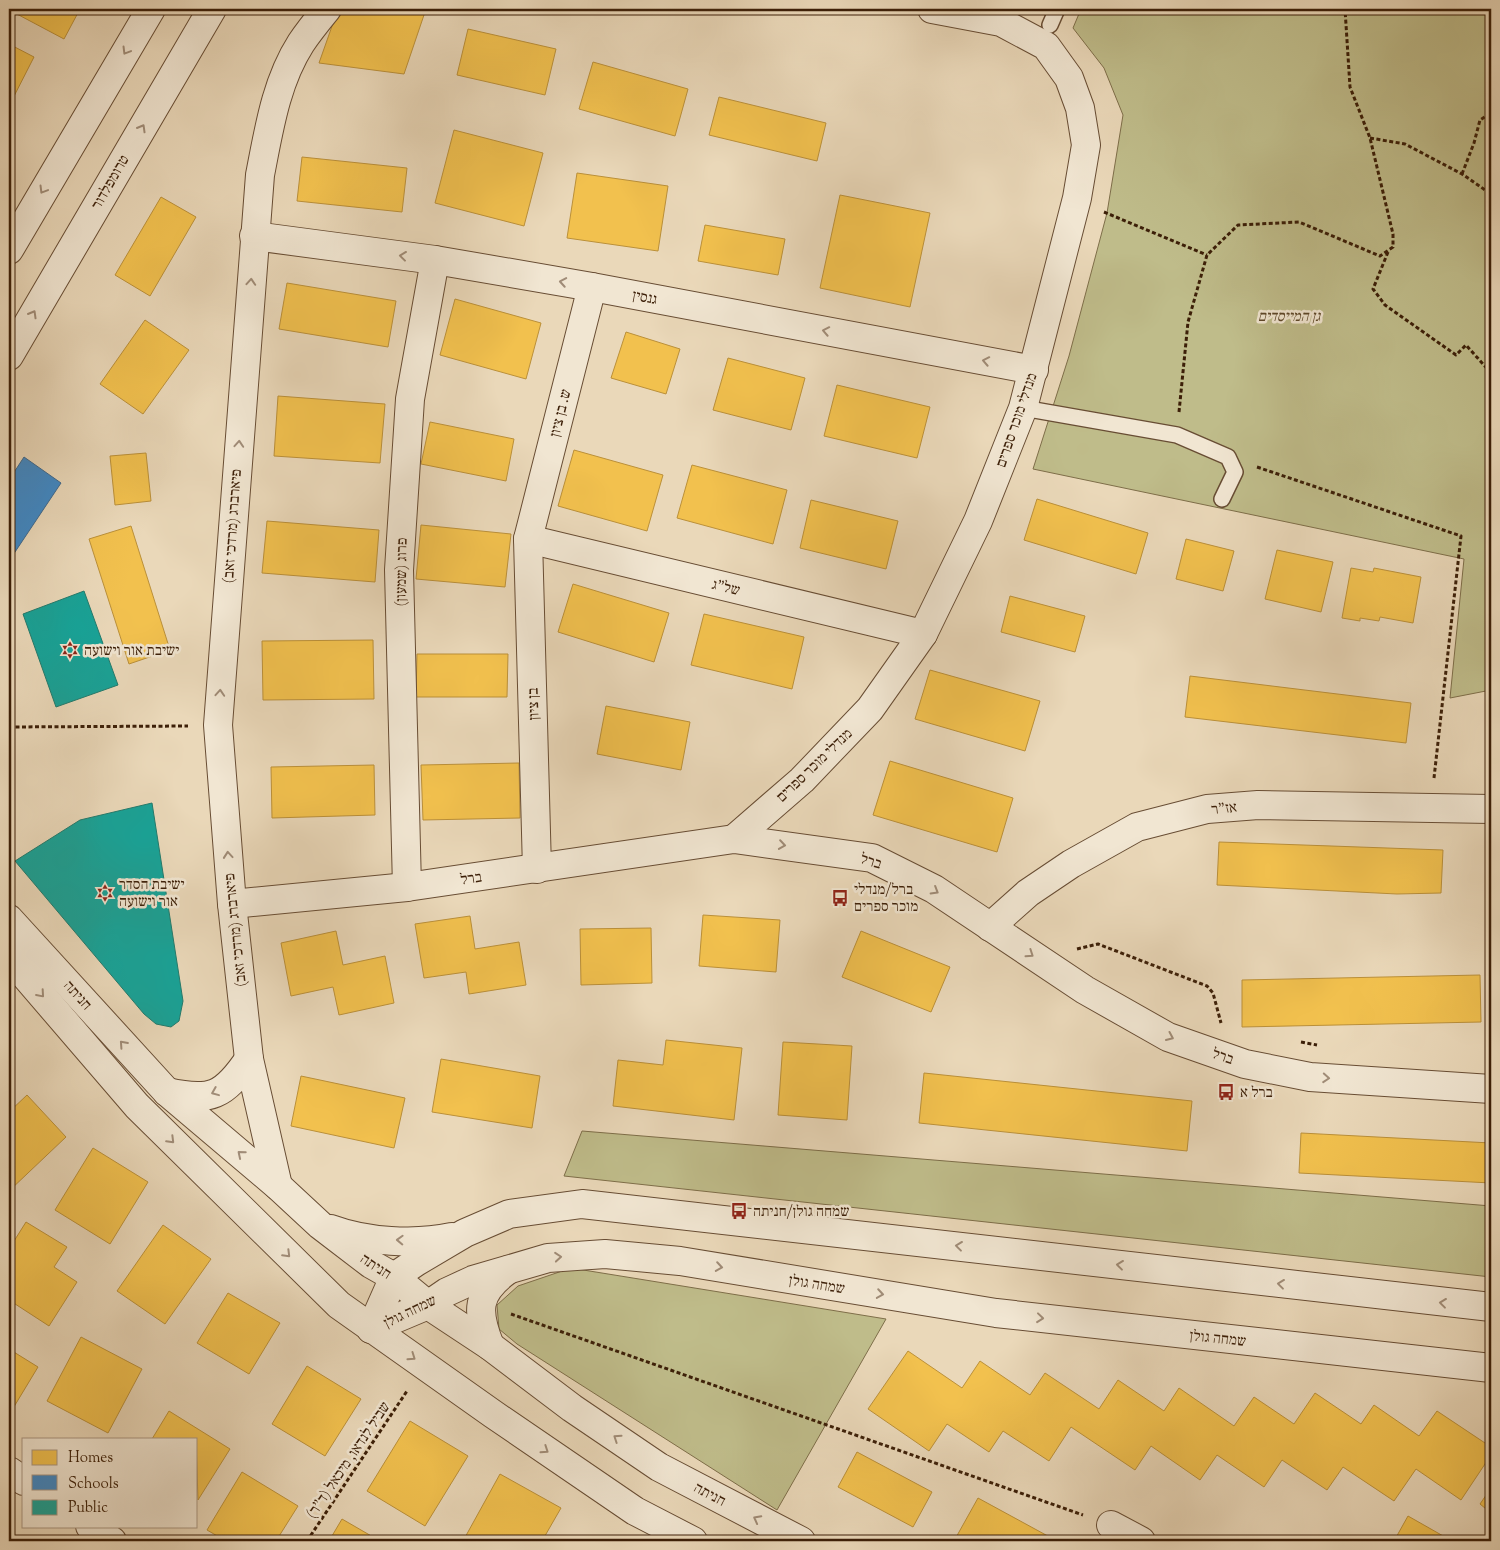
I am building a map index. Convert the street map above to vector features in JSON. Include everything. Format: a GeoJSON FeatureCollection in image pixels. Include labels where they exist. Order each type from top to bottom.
{"type":"FeatureCollection","features":[{"type":"Feature","properties":{"kind":"street"},"geometry":{"type":"LineString","coordinates":[[9,250],[17,218],[151,9]]}},
{"type":"Feature","properties":{"kind":"street","name":"טרומפלדור"},"geometry":{"type":"LineString","coordinates":[[9,356],[212,9]]}},
{"type":"Feature","properties":{"kind":"street","name":"פיארברג (מרדכי זאב)"},"geometry":{"type":"LineString","coordinates":[[278,1186],[249,1059],[232,904],[218,725],[260,175],[277,97],[283,79],[301,43],[327,9]]}},
{"type":"Feature","properties":{"kind":"street","name":"מנדלי מוכר ספרים"},"geometry":{"type":"LineString","coordinates":[[734,838],[802,780],[870,709],[923,634],[978,521],[1023,408],[1079,189],[1086,145],[1080,108],[1069,78],[1046,46],[1001,22],[932,9]]}},
{"type":"Feature","properties":{"kind":"street","name":"גנסין"},"geometry":{"type":"LineString","coordinates":[[254,236],[435,260],[592,286],[1034,370]]}},
{"type":"Feature","properties":{"kind":"street","name":"פרוג (שמעון)"},"geometry":{"type":"LineString","coordinates":[[407,887],[399,570],[410,399],[435,260]]}},
{"type":"Feature","properties":{"kind":"street","name":"ש. בן ציון"},"geometry":{"type":"LineString","coordinates":[[528,539],[592,286]]}},
{"type":"Feature","properties":{"kind":"street","name":"של\"ג"},"geometry":{"type":"LineString","coordinates":[[528,539],[923,634]]}},
{"type":"Feature","properties":{"kind":"street","name":"בן ציון"},"geometry":{"type":"LineString","coordinates":[[528,539],[538,869]]}},
{"type":"Feature","properties":{"kind":"street","name":"אז\"ר"},"geometry":{"type":"LineString","coordinates":[[990,927],[1028,893],[1071,864],[1137,827],[1207,810],[1258,805],[1491,809]]}},
{"type":"Feature","properties":{"kind":"street","name":"ברל"},"geometry":{"type":"LineString","coordinates":[[232,904],[407,887],[538,869],[734,838],[872,858],[934,890],[1086,990],[1168,1037],[1245,1064],[1310,1077],[1491,1089]]}},
{"type":"Feature","properties":{"kind":"street","name":"חניתה"},"geometry":{"type":"LineString","coordinates":[[9,919],[167,1092],[278,1186],[320,1226],[371,1264],[394,1278],[428,1305],[490,1346],[572,1408],[659,1467],[801,1541]]}},
{"type":"Feature","properties":{"kind":"street","name":"חניתה"},"geometry":{"type":"LineString","coordinates":[[9,957],[137,1106],[339,1305],[635,1511],[693,1541]]}},
{"type":"Feature","properties":{"kind":"street"},"geometry":{"type":"LineString","coordinates":[[167,1092],[191,1097],[214,1093],[234,1081],[249,1059]]}},
{"type":"Feature","properties":{"kind":"street"},"geometry":{"type":"LineString","coordinates":[[394,1278],[416,1262],[465,1234],[509,1214],[582,1204],[1491,1308]]}},
{"type":"Feature","properties":{"kind":"street"},"geometry":{"type":"LineString","coordinates":[[320,1226],[339,1232],[396,1240],[433,1240],[465,1234]]}},
{"type":"Feature","properties":{"kind":"street","name":"שמחה גולן"},"geometry":{"type":"LineString","coordinates":[[372,1329],[428,1305],[455,1288],[510,1268],[548,1258],[605,1254],[680,1261],[996,1313],[1491,1368]]}},
{"type":"Feature","properties":{"kind":"street"},"geometry":{"type":"LineString","coordinates":[[490,1346],[480,1318],[481,1304],[486,1290],[494,1280],[510,1268]]}},
{"type":"Feature","properties":{"kind":"street","name":"שמחה גולן"},"geometry":{"type":"LineString","coordinates":[[372,1329],[394,1278]]}},
{"type":"Feature","properties":{"kind":"street"},"geometry":{"type":"LineString","coordinates":[[9,1471],[22,1480]]}},
{"type":"Feature","properties":{"kind":"street"},"geometry":{"type":"LineString","coordinates":[[1112,1525],[1141,1541]]}},
{"type":"Feature","properties":{"kind":"street"},"geometry":{"type":"LineString","coordinates":[[93,1528],[112,1541]]}},
{"type":"Feature","properties":{"kind":"lane"},"geometry":{"type":"LineString","coordinates":[[1050,25],[1057,9]]}},
{"type":"Feature","properties":{"kind":"lane"},"geometry":{"type":"LineString","coordinates":[[1023,408],[1177,435],[1228,458],[1235,472],[1222,499]]}},
{"type":"Feature","properties":{"kind":"path"},"geometry":{"type":"LineString","coordinates":[[1177,435],[1188,322],[1208,255],[1238,225],[1299,222],[1380,256],[1393,247],[1393,234],[1370,138],[1350,88],[1345,9]]}},
{"type":"Feature","properties":{"kind":"path"},"geometry":{"type":"LineString","coordinates":[[1462,174],[1474,143],[1480,120],[1491,113]]}},
{"type":"Feature","properties":{"kind":"path"},"geometry":{"type":"LineString","coordinates":[[1370,138],[1405,144],[1462,174],[1491,194]]}},
{"type":"Feature","properties":{"kind":"path"},"geometry":{"type":"LineString","coordinates":[[1101,211],[1208,255]]}},
{"type":"Feature","properties":{"kind":"path"},"geometry":{"type":"LineString","coordinates":[[1388,252],[1373,289],[1385,305],[1456,355],[1466,345],[1491,373]]}},
{"type":"Feature","properties":{"kind":"path"},"geometry":{"type":"LineString","coordinates":[[1228,458],[1461,536],[1431,808]]}},
{"type":"Feature","properties":{"kind":"path"},"geometry":{"type":"LineString","coordinates":[[9,727],[191,726]]}},
{"type":"Feature","properties":{"kind":"path"},"geometry":{"type":"LineString","coordinates":[[1072,952],[1081,947],[1098,944],[1207,986],[1213,993],[1221,1025],[1226,1027]]}},
{"type":"Feature","properties":{"kind":"path"},"geometry":{"type":"LineString","coordinates":[[1299,1042],[1318,1046]]}},
{"type":"Feature","properties":{"kind":"path"},"geometry":{"type":"LineString","coordinates":[[481,1304],[1112,1525]]}},
{"type":"Feature","properties":{"kind":"path","name":"שביל לנדאו, מיכאל (ד\"ר)"},"geometry":{"type":"LineString","coordinates":[[307,1541],[407,1391]]}},
{"type":"Feature","properties":{"kind":"green space","name":"גן המייסדים"},"geometry":{"type":"Polygon","coordinates":[[[1081,9],[1491,9],[1491,690],[1450,698],[1464,559],[1033,469],[1069,356],[1107,213],[1123,115],[1104,68],[1073,28],[1081,9]]]}},
{"type":"Feature","properties":{"kind":"green space"},"geometry":{"type":"Polygon","coordinates":[[[582,1131],[1491,1206],[1491,1277],[564,1176],[582,1131]]]}},
{"type":"Feature","properties":{"kind":"green space"},"geometry":{"type":"Polygon","coordinates":[[[571,1268],[886,1319],[777,1510],[517,1344],[499,1329],[497,1305],[518,1286],[571,1268]]]}},
{"type":"Feature","properties":{"kind":"building: Homes"},"geometry":{"type":"Polygon","coordinates":[[[18,9],[80,9],[64,39],[15,13],[18,9]]]}},
{"type":"Feature","properties":{"kind":"building: Homes"},"geometry":{"type":"Polygon","coordinates":[[[343,9],[426,9],[404,74],[319,63],[337,12],[343,9]]]}},
{"type":"Feature","properties":{"kind":"building: Homes"},"geometry":{"type":"Polygon","coordinates":[[[468,29],[556,49],[545,95],[457,75],[468,29]]]}},
{"type":"Feature","properties":{"kind":"building: Homes"},"geometry":{"type":"Polygon","coordinates":[[[9,44],[34,57],[9,106],[9,44]]]}},
{"type":"Feature","properties":{"kind":"building: Homes"},"geometry":{"type":"Polygon","coordinates":[[[593,62],[688,89],[675,136],[579,109],[593,62]]]}},
{"type":"Feature","properties":{"kind":"building: Homes"},"geometry":{"type":"Polygon","coordinates":[[[719,97],[826,123],[817,161],[709,135],[719,97]]]}},
{"type":"Feature","properties":{"kind":"building: Homes"},"geometry":{"type":"Polygon","coordinates":[[[454,130],[543,153],[524,226],[435,203],[454,130]]]}},
{"type":"Feature","properties":{"kind":"building: Homes"},"geometry":{"type":"Polygon","coordinates":[[[302,157],[407,168],[402,212],[297,201],[302,157]]]}},
{"type":"Feature","properties":{"kind":"building: Homes"},"geometry":{"type":"Polygon","coordinates":[[[577,173],[668,186],[658,251],[567,238],[577,173]]]}},
{"type":"Feature","properties":{"kind":"building: Homes"},"geometry":{"type":"Polygon","coordinates":[[[840,195],[930,213],[910,307],[820,288],[840,195]]]}},
{"type":"Feature","properties":{"kind":"building: Homes"},"geometry":{"type":"Polygon","coordinates":[[[161,197],[196,217],[150,296],[115,275],[161,197]]]}},
{"type":"Feature","properties":{"kind":"building: Homes"},"geometry":{"type":"Polygon","coordinates":[[[705,225],[785,239],[778,275],[698,261],[705,225]]]}},
{"type":"Feature","properties":{"kind":"building: Homes"},"geometry":{"type":"Polygon","coordinates":[[[287,283],[396,301],[388,347],[279,329],[287,283]]]}},
{"type":"Feature","properties":{"kind":"building: Homes"},"geometry":{"type":"Polygon","coordinates":[[[455,299],[541,323],[526,379],[440,355],[455,299]]]}},
{"type":"Feature","properties":{"kind":"building: Homes"},"geometry":{"type":"Polygon","coordinates":[[[145,320],[189,350],[143,414],[100,384],[145,320]]]}},
{"type":"Feature","properties":{"kind":"building: Homes"},"geometry":{"type":"Polygon","coordinates":[[[626,332],[680,349],[666,394],[611,378],[626,332]]]}},
{"type":"Feature","properties":{"kind":"building: Homes"},"geometry":{"type":"Polygon","coordinates":[[[728,358],[805,378],[791,430],[713,410],[728,358]]]}},
{"type":"Feature","properties":{"kind":"building: Homes"},"geometry":{"type":"Polygon","coordinates":[[[837,385],[930,407],[917,458],[824,436],[837,385]]]}},
{"type":"Feature","properties":{"kind":"building: Homes"},"geometry":{"type":"Polygon","coordinates":[[[278,396],[385,404],[380,463],[274,456],[278,396]]]}},
{"type":"Feature","properties":{"kind":"building: Homes"},"geometry":{"type":"Polygon","coordinates":[[[430,422],[514,439],[506,481],[421,464],[430,422]]]}},
{"type":"Feature","properties":{"kind":"building: Homes"},"geometry":{"type":"Polygon","coordinates":[[[574,450],[663,475],[647,531],[558,506],[574,450]]]}},
{"type":"Feature","properties":{"kind":"building: Homes"},"geometry":{"type":"Polygon","coordinates":[[[146,453],[151,501],[115,505],[110,456],[146,453]]]}},
{"type":"Feature","properties":{"kind":"building: Homes"},"geometry":{"type":"Polygon","coordinates":[[[692,465],[787,490],[773,544],[677,518],[692,465]]]}},
{"type":"Feature","properties":{"kind":"building: Homes"},"geometry":{"type":"Polygon","coordinates":[[[1037,499],[1148,533],[1136,574],[1024,540],[1037,499]]]}},
{"type":"Feature","properties":{"kind":"building: Homes"},"geometry":{"type":"Polygon","coordinates":[[[811,500],[898,521],[886,569],[800,548],[811,500]]]}},
{"type":"Feature","properties":{"kind":"building: Homes"},"geometry":{"type":"Polygon","coordinates":[[[267,521],[379,530],[375,582],[262,573],[267,521]]]}},
{"type":"Feature","properties":{"kind":"building: Homes"},"geometry":{"type":"Polygon","coordinates":[[[421,525],[511,534],[505,587],[416,579],[421,525]]]}},
{"type":"Feature","properties":{"kind":"building: Homes"},"geometry":{"type":"Polygon","coordinates":[[[131,526],[170,650],[129,664],[89,539],[131,526]]]}},
{"type":"Feature","properties":{"kind":"building: Homes"},"geometry":{"type":"Polygon","coordinates":[[[1186,539],[1234,551],[1223,591],[1176,579],[1186,539]]]}},
{"type":"Feature","properties":{"kind":"building: Homes"},"geometry":{"type":"Polygon","coordinates":[[[1277,550],[1333,562],[1321,612],[1265,599],[1277,550]]]}},
{"type":"Feature","properties":{"kind":"building: Homes"},"geometry":{"type":"Polygon","coordinates":[[[1351,568],[1373,572],[1374,568],[1421,577],[1413,623],[1380,617],[1379,621],[1360,618],[1360,621],[1342,618],[1351,568]]]}},
{"type":"Feature","properties":{"kind":"building: Homes"},"geometry":{"type":"Polygon","coordinates":[[[573,584],[669,613],[654,662],[558,632],[573,584]]]}},
{"type":"Feature","properties":{"kind":"building: Homes"},"geometry":{"type":"Polygon","coordinates":[[[1010,596],[1085,616],[1075,652],[1001,632],[1010,596]]]}},
{"type":"Feature","properties":{"kind":"building: Homes"},"geometry":{"type":"Polygon","coordinates":[[[704,614],[804,637],[792,689],[691,665],[704,614]]]}},
{"type":"Feature","properties":{"kind":"building: Homes"},"geometry":{"type":"Polygon","coordinates":[[[373,640],[374,699],[263,700],[262,641],[373,640]]]}},
{"type":"Feature","properties":{"kind":"building: Homes"},"geometry":{"type":"Polygon","coordinates":[[[417,654],[508,654],[507,697],[416,697],[417,654]]]}},
{"type":"Feature","properties":{"kind":"building: Homes"},"geometry":{"type":"Polygon","coordinates":[[[930,670],[1040,701],[1025,751],[915,719],[930,670]]]}},
{"type":"Feature","properties":{"kind":"building: Homes"},"geometry":{"type":"Polygon","coordinates":[[[1190,676],[1411,703],[1406,743],[1185,717],[1190,676]]]}},
{"type":"Feature","properties":{"kind":"building: Homes"},"geometry":{"type":"Polygon","coordinates":[[[606,706],[690,722],[681,770],[597,754],[606,706]]]}},
{"type":"Feature","properties":{"kind":"building: Homes"},"geometry":{"type":"Polygon","coordinates":[[[1491,706],[1491,737],[1486,707],[1491,706]]]}},
{"type":"Feature","properties":{"kind":"building: Homes"},"geometry":{"type":"Polygon","coordinates":[[[890,761],[1013,798],[997,852],[873,815],[890,761]]]}},
{"type":"Feature","properties":{"kind":"building: Homes"},"geometry":{"type":"Polygon","coordinates":[[[519,763],[520,818],[423,820],[421,765],[519,763]]]}},
{"type":"Feature","properties":{"kind":"building: Homes"},"geometry":{"type":"Polygon","coordinates":[[[374,765],[375,815],[272,818],[271,767],[374,765]]]}},
{"type":"Feature","properties":{"kind":"building: Homes"},"geometry":{"type":"Polygon","coordinates":[[[1219,842],[1443,850],[1441,893],[1397,894],[1217,885],[1219,842]]]}},
{"type":"Feature","properties":{"kind":"building: Homes"},"geometry":{"type":"Polygon","coordinates":[[[703,915],[780,920],[776,972],[699,966],[703,915]]]}},
{"type":"Feature","properties":{"kind":"building: Homes"},"geometry":{"type":"Polygon","coordinates":[[[470,916],[475,949],[519,942],[526,985],[469,994],[466,972],[424,978],[415,924],[470,916]]]}},
{"type":"Feature","properties":{"kind":"building: Homes"},"geometry":{"type":"Polygon","coordinates":[[[651,928],[652,983],[581,985],[580,929],[651,928]]]}},
{"type":"Feature","properties":{"kind":"building: Homes"},"geometry":{"type":"Polygon","coordinates":[[[336,931],[343,965],[385,956],[394,1003],[339,1015],[333,987],[291,996],[281,943],[336,931]]]}},
{"type":"Feature","properties":{"kind":"building: Homes"},"geometry":{"type":"Polygon","coordinates":[[[861,931],[950,967],[931,1012],[842,977],[861,931]]]}},
{"type":"Feature","properties":{"kind":"building: Homes"},"geometry":{"type":"Polygon","coordinates":[[[1480,975],[1481,1022],[1242,1027],[1242,980],[1480,975]]]}},
{"type":"Feature","properties":{"kind":"building: Homes"},"geometry":{"type":"Polygon","coordinates":[[[666,1040],[742,1048],[734,1120],[613,1106],[618,1060],[663,1065],[666,1040]]]}},
{"type":"Feature","properties":{"kind":"building: Homes"},"geometry":{"type":"Polygon","coordinates":[[[783,1042],[852,1046],[847,1120],[778,1115],[783,1042]]]}},
{"type":"Feature","properties":{"kind":"building: Homes"},"geometry":{"type":"Polygon","coordinates":[[[441,1059],[540,1076],[532,1128],[432,1112],[441,1059]]]}},
{"type":"Feature","properties":{"kind":"building: Homes"},"geometry":{"type":"Polygon","coordinates":[[[924,1073],[1192,1101],[1187,1151],[919,1123],[924,1073]]]}},
{"type":"Feature","properties":{"kind":"building: Homes"},"geometry":{"type":"Polygon","coordinates":[[[301,1076],[405,1098],[394,1148],[291,1126],[301,1076]]]}},
{"type":"Feature","properties":{"kind":"building: Homes"},"geometry":{"type":"Polygon","coordinates":[[[27,1095],[66,1137],[9,1191],[9,1112],[27,1095]]]}},
{"type":"Feature","properties":{"kind":"building: Homes"},"geometry":{"type":"Polygon","coordinates":[[[1301,1133],[1491,1143],[1491,1183],[1299,1173],[1301,1133]]]}},
{"type":"Feature","properties":{"kind":"building: Homes"},"geometry":{"type":"Polygon","coordinates":[[[93,1148],[148,1182],[110,1244],[55,1210],[93,1148]]]}},
{"type":"Feature","properties":{"kind":"building: Homes"},"geometry":{"type":"Polygon","coordinates":[[[26,1222],[67,1247],[54,1267],[77,1282],[49,1326],[9,1300],[9,1287],[14,1278],[9,1274],[9,1249],[26,1222]]]}},
{"type":"Feature","properties":{"kind":"building: Homes"},"geometry":{"type":"Polygon","coordinates":[[[163,1225],[211,1259],[165,1324],[117,1291],[163,1225]]]}},
{"type":"Feature","properties":{"kind":"building: Homes"},"geometry":{"type":"Polygon","coordinates":[[[228,1293],[280,1323],[249,1374],[197,1343],[228,1293]]]}},
{"type":"Feature","properties":{"kind":"building: Homes"},"geometry":{"type":"Polygon","coordinates":[[[81,1337],[142,1369],[108,1433],[47,1401],[81,1337]]]}},
{"type":"Feature","properties":{"kind":"building: Homes"},"geometry":{"type":"Polygon","coordinates":[[[9,1349],[38,1367],[9,1415],[9,1349]]]}},
{"type":"Feature","properties":{"kind":"building: Homes"},"geometry":{"type":"Polygon","coordinates":[[[908,1351],[962,1388],[980,1361],[1030,1395],[1045,1373],[1099,1409],[1118,1380],[1164,1411],[1179,1388],[1234,1426],[1254,1397],[1294,1424],[1315,1393],[1361,1424],[1374,1405],[1419,1436],[1437,1411],[1491,1447],[1491,1455],[1461,1500],[1416,1469],[1394,1501],[1343,1467],[1327,1490],[1282,1460],[1264,1487],[1217,1455],[1200,1480],[1151,1446],[1135,1470],[1071,1427],[1049,1461],[1003,1431],[989,1452],[947,1424],[929,1451],[868,1409],[908,1351]]]}},
{"type":"Feature","properties":{"kind":"building: Homes"},"geometry":{"type":"Polygon","coordinates":[[[307,1366],[361,1399],[325,1456],[272,1424],[307,1366]]]}},
{"type":"Feature","properties":{"kind":"building: Homes"},"geometry":{"type":"Polygon","coordinates":[[[169,1411],[230,1449],[198,1500],[198,1438],[153,1438],[169,1411]]]}},
{"type":"Feature","properties":{"kind":"building: Homes"},"geometry":{"type":"Polygon","coordinates":[[[410,1421],[468,1456],[425,1526],[367,1491],[410,1421]]]}},
{"type":"Feature","properties":{"kind":"building: Homes"},"geometry":{"type":"Polygon","coordinates":[[[857,1452],[932,1492],[913,1527],[838,1487],[857,1452]]]}},
{"type":"Feature","properties":{"kind":"building: Homes"},"geometry":{"type":"Polygon","coordinates":[[[242,1472],[298,1506],[276,1541],[226,1541],[207,1530],[242,1472]]]}},
{"type":"Feature","properties":{"kind":"building: Homes"},"geometry":{"type":"Polygon","coordinates":[[[500,1474],[561,1508],[542,1541],[463,1541],[500,1474]]]}},
{"type":"Feature","properties":{"kind":"building: Homes"},"geometry":{"type":"Polygon","coordinates":[[[1491,1488],[1491,1513],[1480,1504],[1491,1488]]]}},
{"type":"Feature","properties":{"kind":"building: Homes"},"geometry":{"type":"Polygon","coordinates":[[[978,1498],[1057,1541],[954,1541],[978,1498]]]}},
{"type":"Feature","properties":{"kind":"building: Homes"},"geometry":{"type":"Polygon","coordinates":[[[1408,1516],[1452,1541],[1394,1541],[1408,1516]]]}},
{"type":"Feature","properties":{"kind":"building: Homes"},"geometry":{"type":"Polygon","coordinates":[[[342,1519],[380,1541],[329,1541],[342,1519]]]}},
{"type":"Feature","properties":{"kind":"building: Schools"},"geometry":{"type":"Polygon","coordinates":[[[24,457],[61,483],[9,561],[9,480],[24,457]]]}},
{"type":"Feature","properties":{"kind":"building: Public","name":"ישיבת אור וישועה"},"geometry":{"type":"Polygon","coordinates":[[[84,591],[118,685],[56,707],[23,614],[84,591]]]}},
{"type":"Feature","properties":{"kind":"building: Public","name":"ישיבת הסדר אור וישועה"},"geometry":{"type":"Polygon","coordinates":[[[152,803],[183,1001],[179,1021],[171,1027],[156,1024],[144,1014],[15,861],[80,820],[152,803]]]}},
{"type":"Feature","properties":{"kind":"place","name":"ישיבת אור וישועה"},"geometry":{"type":"Point","coordinates":[70,650]}},
{"type":"Feature","properties":{"kind":"place","name":"ישיבת הסדר אור וישועה"},"geometry":{"type":"Point","coordinates":[105,893]}},
{"type":"Feature","properties":{"kind":"place","name":"ברל/מנדלי מוכר ספרים"},"geometry":{"type":"Point","coordinates":[840,898]}},
{"type":"Feature","properties":{"kind":"place","name":"ברל א"},"geometry":{"type":"Point","coordinates":[1226,1092]}},
{"type":"Feature","properties":{"kind":"place","name":"שמחה גולן/חניתה"},"geometry":{"type":"Point","coordinates":[739,1211]}}]}
